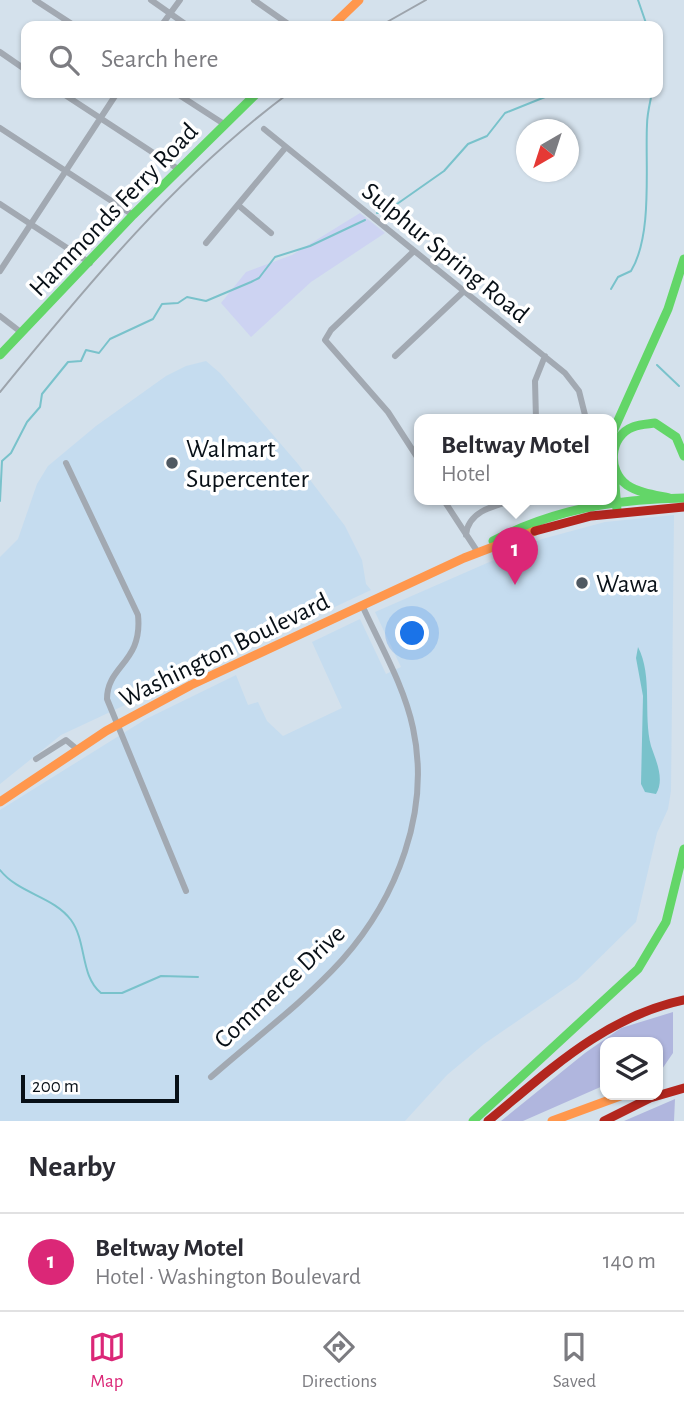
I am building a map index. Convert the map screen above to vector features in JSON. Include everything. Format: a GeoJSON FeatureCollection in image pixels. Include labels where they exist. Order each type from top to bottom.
{"type":"FeatureCollection","features":[{"type":"Feature","properties":{"kind":"main road"},"geometry":{"type":"LineString","coordinates":[[337,21],[358,0]]}},
{"type":"Feature","properties":{"kind":"main road","name":"Hammonds Ferry Road"},"geometry":{"type":"LineString","coordinates":[[0,355],[178,169],[252,98]]}},
{"type":"Feature","properties":{"kind":"main road"},"geometry":{"type":"LineString","coordinates":[[617,423],[668,309],[684,259]]}},
{"type":"Feature","properties":{"kind":"main road"},"geometry":{"type":"LineString","coordinates":[[617,442],[631,427],[642,423],[655,423],[669,430],[680,444],[684,456]]}},
{"type":"Feature","properties":{"kind":"main road"},"geometry":{"type":"LineString","coordinates":[[617,475],[634,491],[669,503]]}},
{"type":"Feature","properties":{"kind":"main road","name":"Washington Boulevard"},"geometry":{"type":"LineString","coordinates":[[669,503],[684,498]]}},
{"type":"Feature","properties":{"kind":"main road","name":"Washington Boulevard"},"geometry":{"type":"LineString","coordinates":[[617,504],[669,503],[684,507]]}},
{"type":"Feature","properties":{"kind":"main road","name":"Washington Boulevard"},"geometry":{"type":"LineString","coordinates":[[0,802],[118,724],[206,678],[477,551],[513,529],[540,518],[607,505]]}},
{"type":"Feature","properties":{"kind":"main road"},"geometry":{"type":"LineString","coordinates":[[473,1121],[625,984],[646,960],[670,917],[684,849]]}},
{"type":"Feature","properties":{"kind":"main road"},"geometry":{"type":"LineString","coordinates":[[488,1121],[608,1027],[638,1012],[684,1000]]}},
{"type":"Feature","properties":{"kind":"main road"},"geometry":{"type":"LineString","coordinates":[[604,1121],[633,1105],[677,1087],[684,1081]]}},
{"type":"Feature","properties":{"kind":"main road"},"geometry":{"type":"LineString","coordinates":[[552,1121],[609,1100]]}},
{"type":"Feature","properties":{"kind":"street"},"geometry":{"type":"LineString","coordinates":[[35,0],[67,21]]}},
{"type":"Feature","properties":{"kind":"street"},"geometry":{"type":"LineString","coordinates":[[151,0],[181,21]]}},
{"type":"Feature","properties":{"kind":"street"},"geometry":{"type":"LineString","coordinates":[[164,21],[180,0]]}},
{"type":"Feature","properties":{"kind":"street"},"geometry":{"type":"LineString","coordinates":[[254,0],[284,21]]}},
{"type":"Feature","properties":{"kind":"street"},"geometry":{"type":"LineString","coordinates":[[0,52],[21,67]]}},
{"type":"Feature","properties":{"kind":"street"},"geometry":{"type":"LineString","coordinates":[[70,98],[178,169]]}},
{"type":"Feature","properties":{"kind":"street"},"geometry":{"type":"LineString","coordinates":[[0,271],[114,98]]}},
{"type":"Feature","properties":{"kind":"street"},"geometry":{"type":"LineString","coordinates":[[184,98],[224,124]]}},
{"type":"Feature","properties":{"kind":"street"},"geometry":{"type":"LineString","coordinates":[[0,128],[133,215]]}},
{"type":"Feature","properties":{"kind":"street","name":"Sulphur Spring Road"},"geometry":{"type":"LineString","coordinates":[[264,129],[545,356],[573,382],[583,401],[585,414]]}},
{"type":"Feature","properties":{"kind":"street"},"geometry":{"type":"LineString","coordinates":[[206,243],[286,147]]}},
{"type":"Feature","properties":{"kind":"street"},"geometry":{"type":"LineString","coordinates":[[0,204],[90,263]]}},
{"type":"Feature","properties":{"kind":"street"},"geometry":{"type":"LineString","coordinates":[[238,205],[271,233]]}},
{"type":"Feature","properties":{"kind":"street"},"geometry":{"type":"LineString","coordinates":[[414,251],[331,330],[325,340],[388,412],[414,452]]}},
{"type":"Feature","properties":{"kind":"street"},"geometry":{"type":"LineString","coordinates":[[395,356],[464,291]]}},
{"type":"Feature","properties":{"kind":"street"},"geometry":{"type":"LineString","coordinates":[[0,316],[22,333]]}},
{"type":"Feature","properties":{"kind":"street"},"geometry":{"type":"LineString","coordinates":[[536,414],[535,381],[545,356]]}},
{"type":"Feature","properties":{"kind":"street"},"geometry":{"type":"LineString","coordinates":[[66,463],[138,615],[138,642],[107,692],[186,891]]}},
{"type":"Feature","properties":{"kind":"street"},"geometry":{"type":"LineString","coordinates":[[447,505],[477,551]]}},
{"type":"Feature","properties":{"kind":"street"},"geometry":{"type":"LineString","coordinates":[[467,535],[467,527],[475,516],[503,505]]}},
{"type":"Feature","properties":{"kind":"street","name":"Commerce Drive"},"geometry":{"type":"LineString","coordinates":[[211,1077],[328,973],[352,947],[383,903],[407,844],[418,779],[414,729],[402,693],[362,605]]}},
{"type":"Feature","properties":{"kind":"street"},"geometry":{"type":"LineString","coordinates":[[36,759],[62,741],[79,736]]}},
{"type":"Feature","properties":{"kind":"street"},"geometry":{"type":"LineString","coordinates":[[69,741],[78,750]]}},
{"type":"Feature","properties":{"kind":"shaded area"},"geometry":{"type":"Polygon","coordinates":[[[360,213],[385,233],[311,282],[251,337],[221,303],[246,272],[292,255],[360,213]]]}},
{"type":"Feature","properties":{"kind":"shaded area"},"geometry":{"type":"Polygon","coordinates":[[[206,361],[220,373],[298,464],[345,526],[362,560],[366,584],[371,590],[61,735],[0,784],[0,557],[18,539],[37,484],[48,466],[96,426],[166,376],[186,366],[206,361]]]}},
{"type":"Feature","properties":{"kind":"shaded area"},"geometry":{"type":"Polygon","coordinates":[[[674,515],[671,791],[668,809],[657,833],[636,922],[577,980],[484,1044],[447,1075],[405,1121],[0,1121],[0,810],[146,719],[236,675],[248,705],[258,702],[267,721],[283,736],[342,708],[312,642],[360,619],[386,674],[401,667],[375,612],[542,539],[605,522],[674,515]]]}},
{"type":"Feature","properties":{"kind":"shaded area"},"geometry":{"type":"Polygon","coordinates":[[[638,647],[643,658],[647,683],[651,746],[660,776],[656,794],[645,792],[641,784],[643,696],[636,658],[638,647]]]}},
{"type":"Feature","properties":{"kind":"shaded area"},"geometry":{"type":"Polygon","coordinates":[[[673,1012],[673,1053],[663,1068],[663,1037],[608,1037],[621,1028],[673,1012]]]}},
{"type":"Feature","properties":{"kind":"shaded area"},"geometry":{"type":"Polygon","coordinates":[[[600,1043],[600,1087],[523,1121],[501,1121],[600,1043]]]}},
{"type":"Feature","properties":{"kind":"shaded area"},"geometry":{"type":"Polygon","coordinates":[[[675,1099],[674,1121],[624,1121],[675,1099]]]}},
{"type":"Feature","properties":{"kind":"waterway"},"geometry":{"type":"LineString","coordinates":[[638,0],[645,21]]}},
{"type":"Feature","properties":{"kind":"waterway"},"geometry":{"type":"LineString","coordinates":[[377,213],[387,211],[444,171],[468,144],[487,136],[505,113],[542,98]]}},
{"type":"Feature","properties":{"kind":"waterway"},"geometry":{"type":"LineString","coordinates":[[611,289],[618,277],[631,271],[642,239],[646,200],[647,121],[651,98]]}},
{"type":"Feature","properties":{"kind":"waterway"},"geometry":{"type":"LineString","coordinates":[[0,501],[2,461],[11,453],[27,422],[40,407],[42,394],[68,362],[81,361],[86,350],[99,353],[110,339],[153,319],[162,304],[178,303],[187,297],[206,301],[259,278],[275,257],[310,246],[365,220]]}},
{"type":"Feature","properties":{"kind":"waterway"},"geometry":{"type":"LineString","coordinates":[[657,365],[679,386]]}},
{"type":"Feature","properties":{"kind":"waterway"},"geometry":{"type":"LineString","coordinates":[[0,870],[17,885],[55,905],[71,920],[90,978],[101,993],[122,993],[161,976],[198,977]]}},
{"type":"Feature","properties":{"kind":"railway"},"geometry":{"type":"LineString","coordinates":[[389,21],[426,0]]}},
{"type":"Feature","properties":{"kind":"railway"},"geometry":{"type":"LineString","coordinates":[[0,392],[101,272],[171,196],[248,125],[283,98]]}},
{"type":"Feature","properties":{"kind":"traffic: fast"},"geometry":{"type":"LineString","coordinates":[[0,355],[133,215],[252,98]]}},
{"type":"Feature","properties":{"kind":"traffic: fast"},"geometry":{"type":"LineString","coordinates":[[617,423],[668,309],[684,259]]}},
{"type":"Feature","properties":{"kind":"traffic: fast"},"geometry":{"type":"LineString","coordinates":[[617,442],[625,432],[636,426],[655,423],[676,437],[684,456]]}},
{"type":"Feature","properties":{"kind":"traffic: fast"},"geometry":{"type":"LineString","coordinates":[[617,473],[627,485],[637,490],[669,498]]}},
{"type":"Feature","properties":{"kind":"traffic: fast"},"geometry":{"type":"LineString","coordinates":[[617,503],[684,498]]}},
{"type":"Feature","properties":{"kind":"traffic: fast"},"geometry":{"type":"LineString","coordinates":[[493,541],[539,521],[604,505]]}},
{"type":"Feature","properties":{"kind":"traffic: fast"},"geometry":{"type":"LineString","coordinates":[[617,505],[617,510]]}},
{"type":"Feature","properties":{"kind":"traffic: fast"},"geometry":{"type":"LineString","coordinates":[[473,1121],[638,969],[666,922],[684,849]]}},
{"type":"Feature","properties":{"kind":"traffic: slow"},"geometry":{"type":"LineString","coordinates":[[337,21],[359,0]]}},
{"type":"Feature","properties":{"kind":"traffic: slow"},"geometry":{"type":"LineString","coordinates":[[0,802],[106,731],[191,685],[464,558],[535,531]]}},
{"type":"Feature","properties":{"kind":"traffic: slow"},"geometry":{"type":"LineString","coordinates":[[552,1121],[609,1100]]}},
{"type":"Feature","properties":{"kind":"traffic: jam"},"geometry":{"type":"LineString","coordinates":[[535,531],[591,516],[684,507]]}},
{"type":"Feature","properties":{"kind":"traffic: jam"},"geometry":{"type":"LineString","coordinates":[[488,1121],[556,1065],[603,1033],[628,1019],[684,1000]]}},
{"type":"Feature","properties":{"kind":"traffic: jam"},"geometry":{"type":"LineString","coordinates":[[604,1121],[650,1098],[684,1088]]}},
{"type":"Feature","properties":{"kind":"place","name":"Walmart Supercenter"},"geometry":{"type":"Point","coordinates":[172,463]}},
{"type":"Feature","properties":{"kind":"place","name":"Wawa"},"geometry":{"type":"Point","coordinates":[582,583]}},
{"type":"Feature","properties":{"kind":"place","name":"Beltway Motel"},"geometry":{"type":"Point","coordinates":[515,585]}}]}
